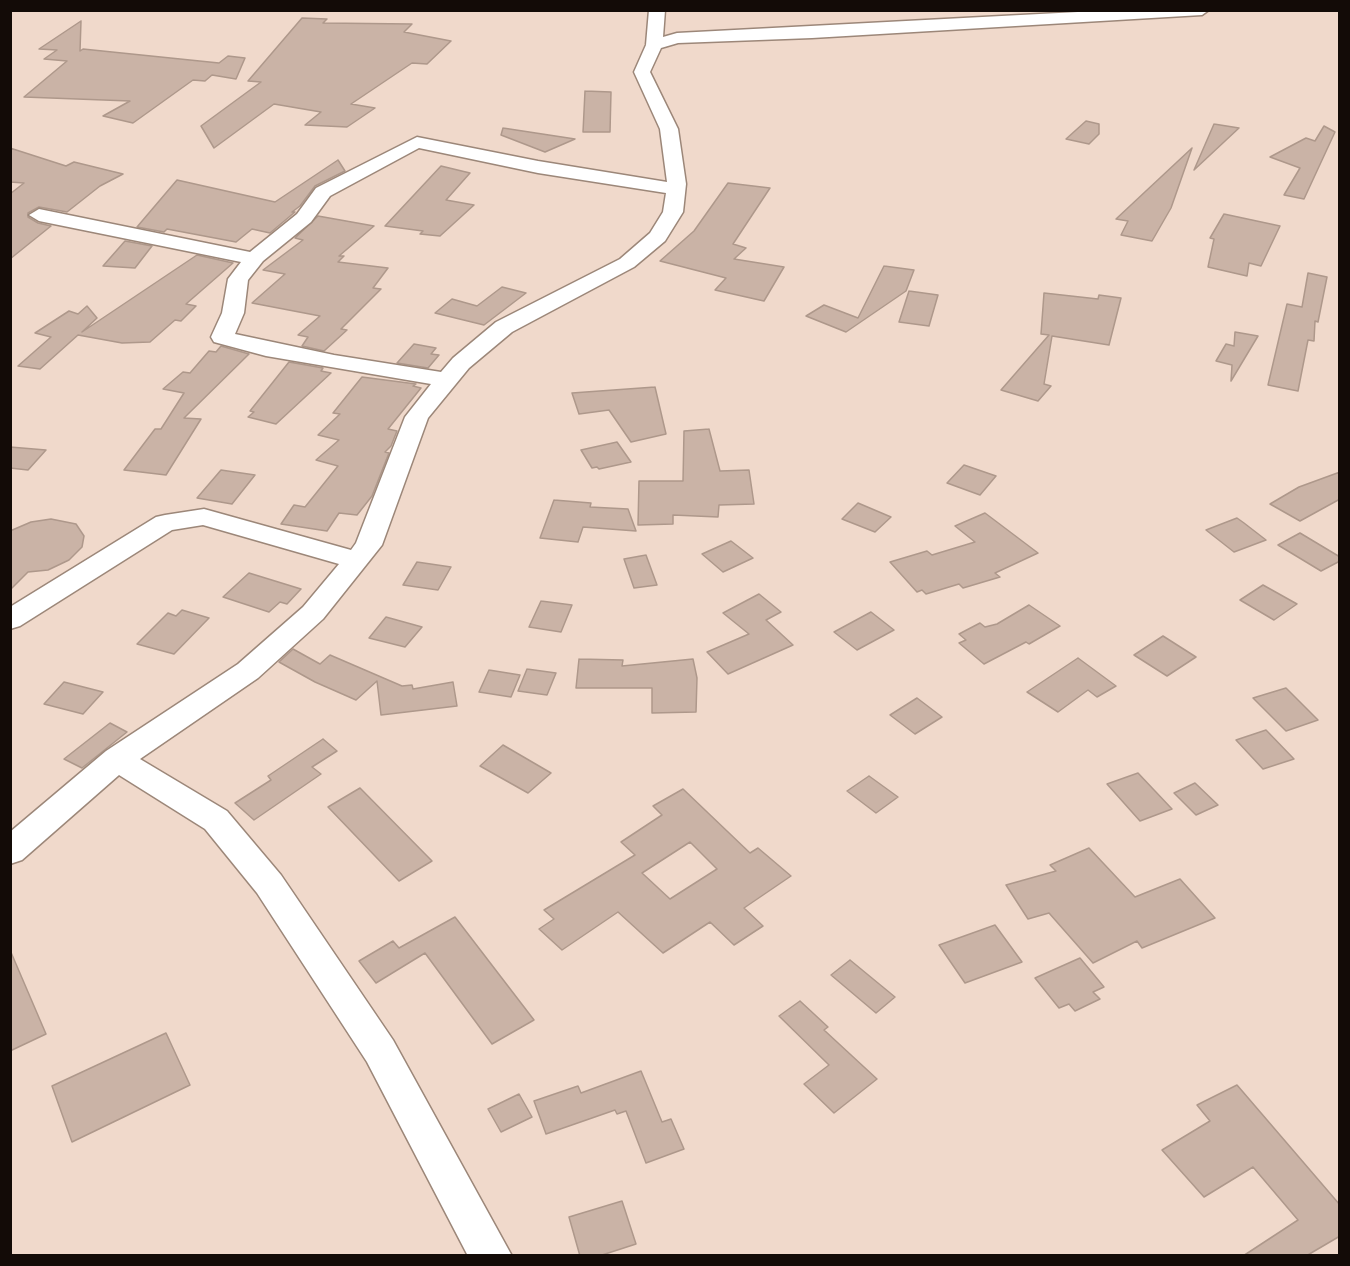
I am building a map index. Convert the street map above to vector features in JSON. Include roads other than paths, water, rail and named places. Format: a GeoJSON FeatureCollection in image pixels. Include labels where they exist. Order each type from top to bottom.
{"type":"FeatureCollection","features":[{"type":"Feature","properties":{"kind":"street"},"geometry":{"type":"LineString","coordinates":[[10,851],[117,759],[248,671],[313,613],[369,545],[417,417],[461,363],[504,327],[627,263],[658,237],[673,212],[676,189],[669,129],[642,72],[654,45],[657,10]]}},
{"type":"Feature","properties":{"kind":"street"},"geometry":{"type":"LineString","coordinates":[[654,45],[677,38],[812,33],[1202,10]]}},
{"type":"Feature","properties":{"kind":"street"},"geometry":{"type":"LineString","coordinates":[[447,380],[300,356],[222,337],[233,313],[238,279],[254,259],[304,218],[323,192],[417,142],[538,166],[676,189]]}},
{"type":"Feature","properties":{"kind":"street"},"geometry":{"type":"LineString","coordinates":[[39,215],[254,259]]}},
{"type":"Feature","properties":{"kind":"street"},"geometry":{"type":"LineString","coordinates":[[10,620],[165,523],[204,517],[357,560]]}},
{"type":"Feature","properties":{"kind":"street"},"geometry":{"type":"LineString","coordinates":[[117,759],[216,820],[269,884],[380,1051],[491,1256]]}}]}
